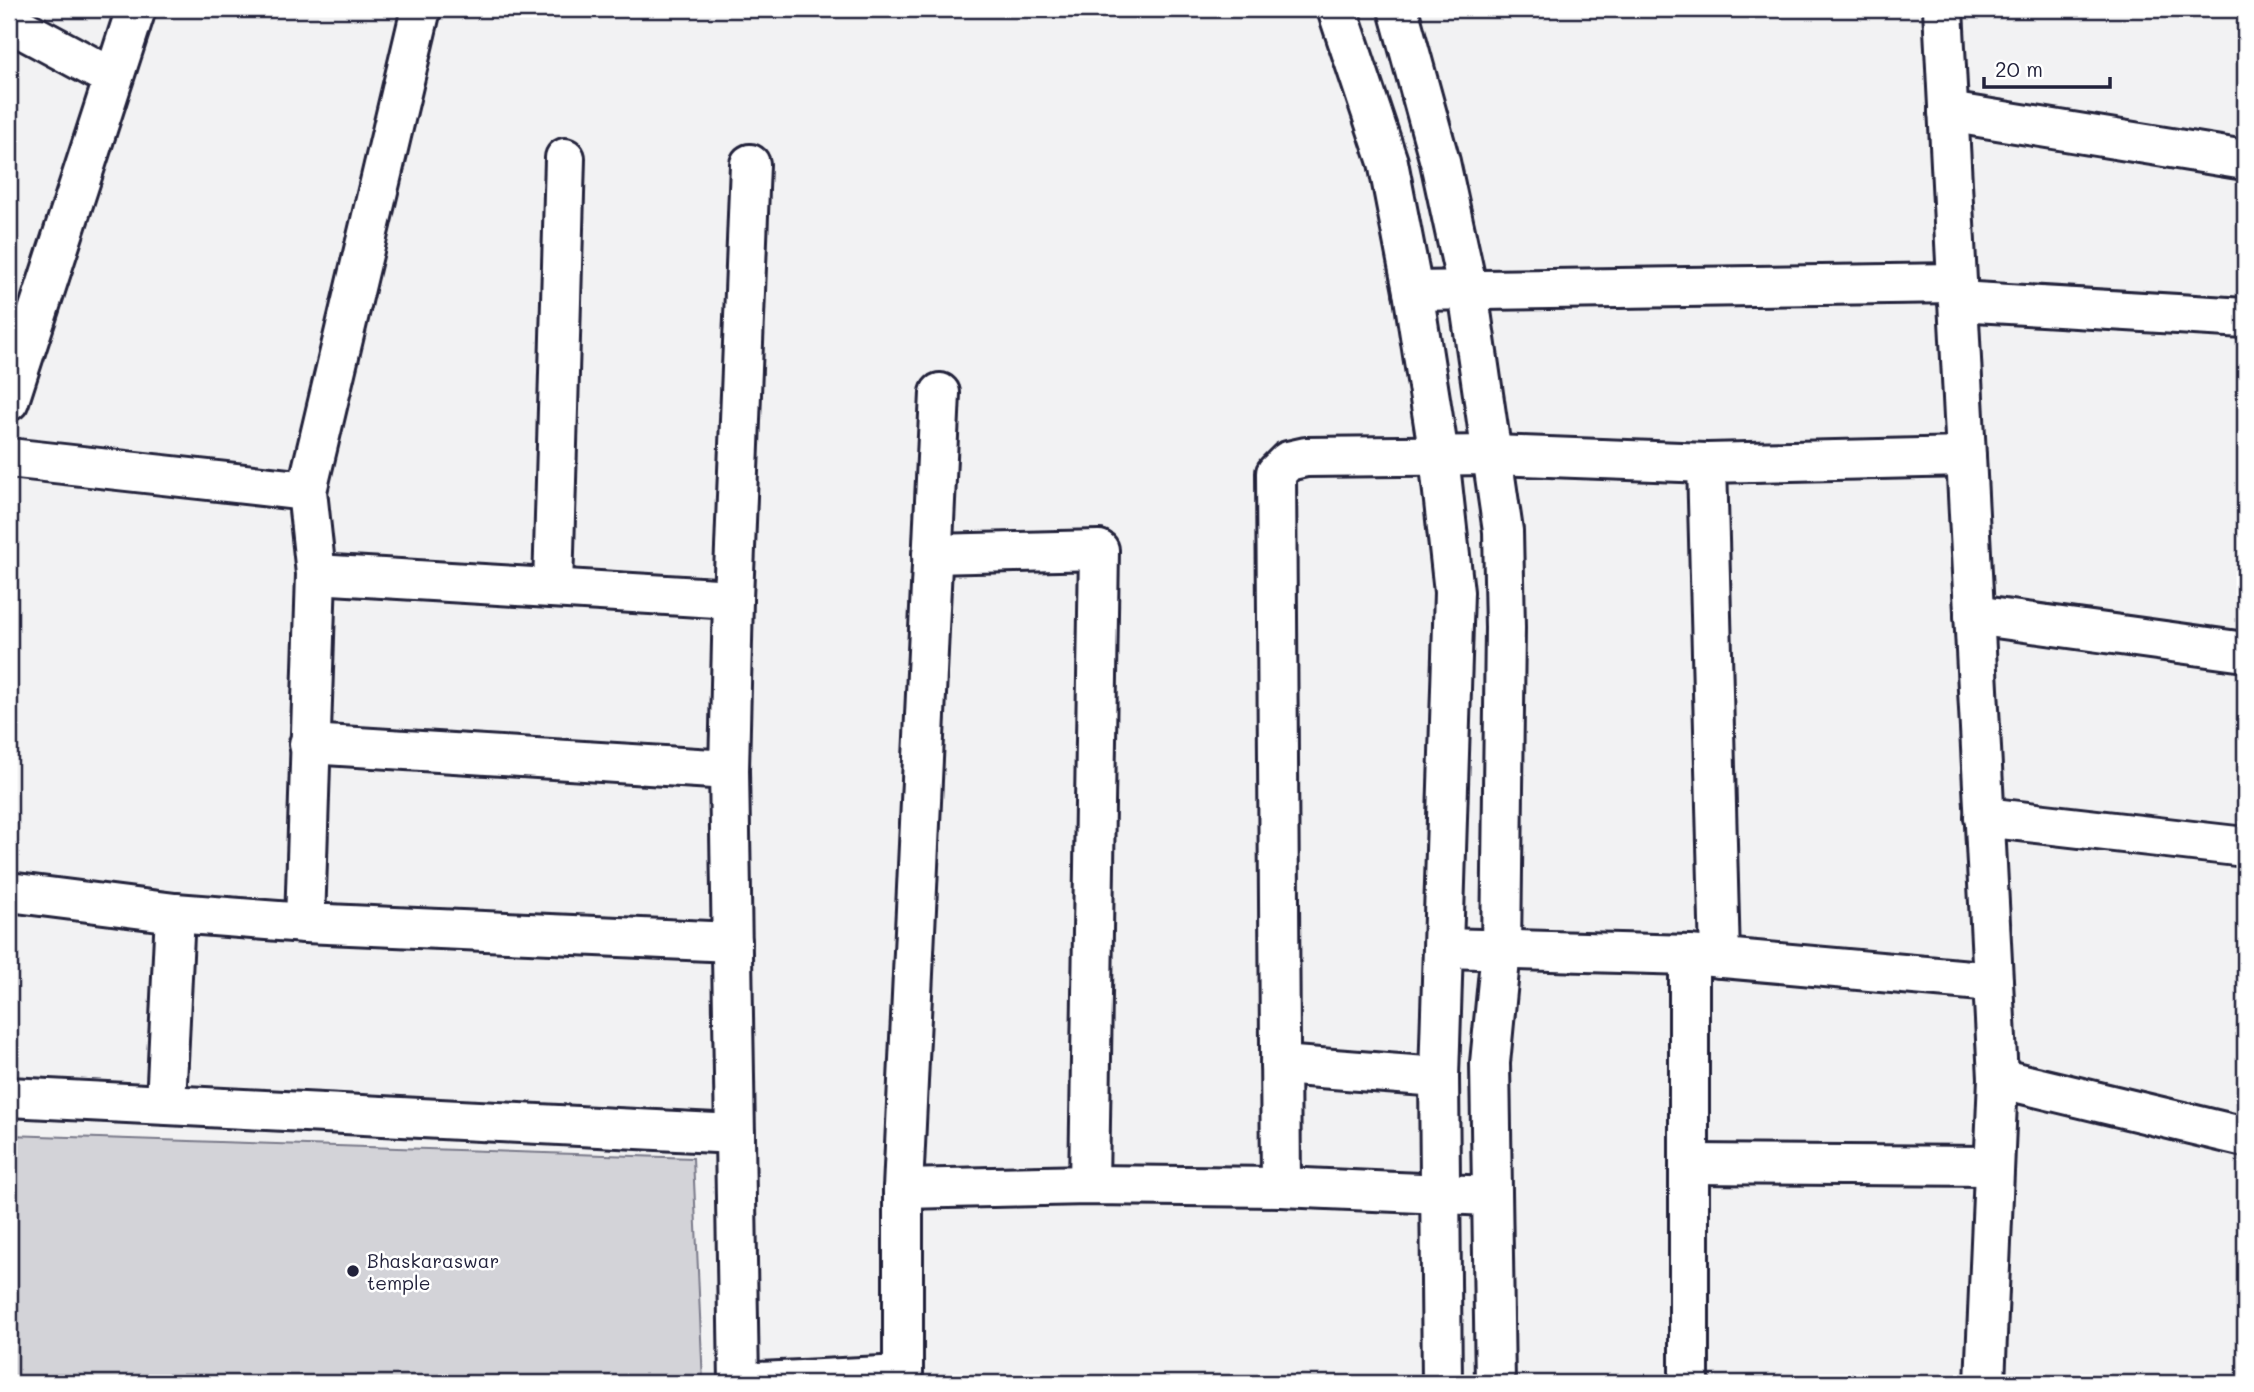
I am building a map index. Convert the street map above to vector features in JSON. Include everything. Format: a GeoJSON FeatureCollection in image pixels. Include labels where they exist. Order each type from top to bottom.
{"type":"FeatureCollection","features":[{"type":"Feature","properties":{"kind":"street"},"geometry":{"type":"LineString","coordinates":[[9,401],[136,9]]}},
{"type":"Feature","properties":{"kind":"street"},"geometry":{"type":"LineString","coordinates":[[305,923],[316,574],[307,491],[421,9]]}},
{"type":"Feature","properties":{"kind":"street"},"geometry":{"type":"LineString","coordinates":[[1398,9],[1440,162],[1468,291],[1503,531],[1505,628],[1501,950],[1490,1063],[1495,1383]]}},
{"type":"Feature","properties":{"kind":"street"},"geometry":{"type":"LineString","coordinates":[[1943,9],[1998,1078],[1985,1383]]}},
{"type":"Feature","properties":{"kind":"street"},"geometry":{"type":"LineString","coordinates":[[1350,12],[1388,162],[1413,291],[1439,456],[1454,592],[1438,1077],[1442,1383]]}},
{"type":"Feature","properties":{"kind":"street"},"geometry":{"type":"LineString","coordinates":[[9,22],[113,78]]}},
{"type":"Feature","properties":{"kind":"street"},"geometry":{"type":"LineString","coordinates":[[1948,112],[2245,160]]}},
{"type":"Feature","properties":{"kind":"street"},"geometry":{"type":"LineString","coordinates":[[553,588],[565,158]]}},
{"type":"Feature","properties":{"kind":"street"},"geometry":{"type":"LineString","coordinates":[[750,164],[729,770],[739,1383],[903,1379],[903,1189],[940,393]]}},
{"type":"Feature","properties":{"kind":"street"},"geometry":{"type":"LineString","coordinates":[[1413,291],[1958,292],[2245,318]]}},
{"type":"Feature","properties":{"kind":"street"},"geometry":{"type":"LineString","coordinates":[[1282,1187],[1276,473],[1288,461],[1306,457],[1494,455],[1707,463],[1966,457]]}},
{"type":"Feature","properties":{"kind":"street"},"geometry":{"type":"LineString","coordinates":[[9,458],[307,491]]}},
{"type":"Feature","properties":{"kind":"street"},"geometry":{"type":"LineString","coordinates":[[1689,1383],[1690,1164],[1705,957],[1707,463]]}},
{"type":"Feature","properties":{"kind":"street"},"geometry":{"type":"LineString","coordinates":[[932,554],[1099,550],[1089,1185]]}},
{"type":"Feature","properties":{"kind":"street"},"geometry":{"type":"LineString","coordinates":[[316,574],[733,598]]}},
{"type":"Feature","properties":{"kind":"street"},"geometry":{"type":"LineString","coordinates":[[1974,615],[2245,652]]}},
{"type":"Feature","properties":{"kind":"street"},"geometry":{"type":"LineString","coordinates":[[309,744],[729,770]]}},
{"type":"Feature","properties":{"kind":"street"},"geometry":{"type":"LineString","coordinates":[[1984,817],[2245,847]]}},
{"type":"Feature","properties":{"kind":"street"},"geometry":{"type":"LineString","coordinates":[[9,892],[175,913],[305,923],[732,942]]}},
{"type":"Feature","properties":{"kind":"street"},"geometry":{"type":"LineString","coordinates":[[166,1104],[175,913]]}},
{"type":"Feature","properties":{"kind":"street"},"geometry":{"type":"LineString","coordinates":[[1444,948],[1705,957],[1993,982]]}},
{"type":"Feature","properties":{"kind":"street"},"geometry":{"type":"LineString","coordinates":[[1280,1065],[1438,1077]]}},
{"type":"Feature","properties":{"kind":"street"},"geometry":{"type":"LineString","coordinates":[[1998,1078],[2245,1136]]}},
{"type":"Feature","properties":{"kind":"street"},"geometry":{"type":"LineString","coordinates":[[9,1097],[735,1134]]}},
{"type":"Feature","properties":{"kind":"street"},"geometry":{"type":"LineString","coordinates":[[1690,1164],[1994,1166]]}},
{"type":"Feature","properties":{"kind":"street"},"geometry":{"type":"LineString","coordinates":[[903,1189],[1089,1185],[1282,1187],[1441,1196],[1490,1196]]}},
{"type":"Feature","properties":{"kind":"shaded area","name":"Bhaskaraswar temple"},"geometry":{"type":"Polygon","coordinates":[[[9,1135],[693,1158],[703,1383],[9,1383],[9,1135]]]}},
{"type":"Feature","properties":{"kind":"place","name":"Bhaskaraswar temple"},"geometry":{"type":"Point","coordinates":[353,1271]}}]}
